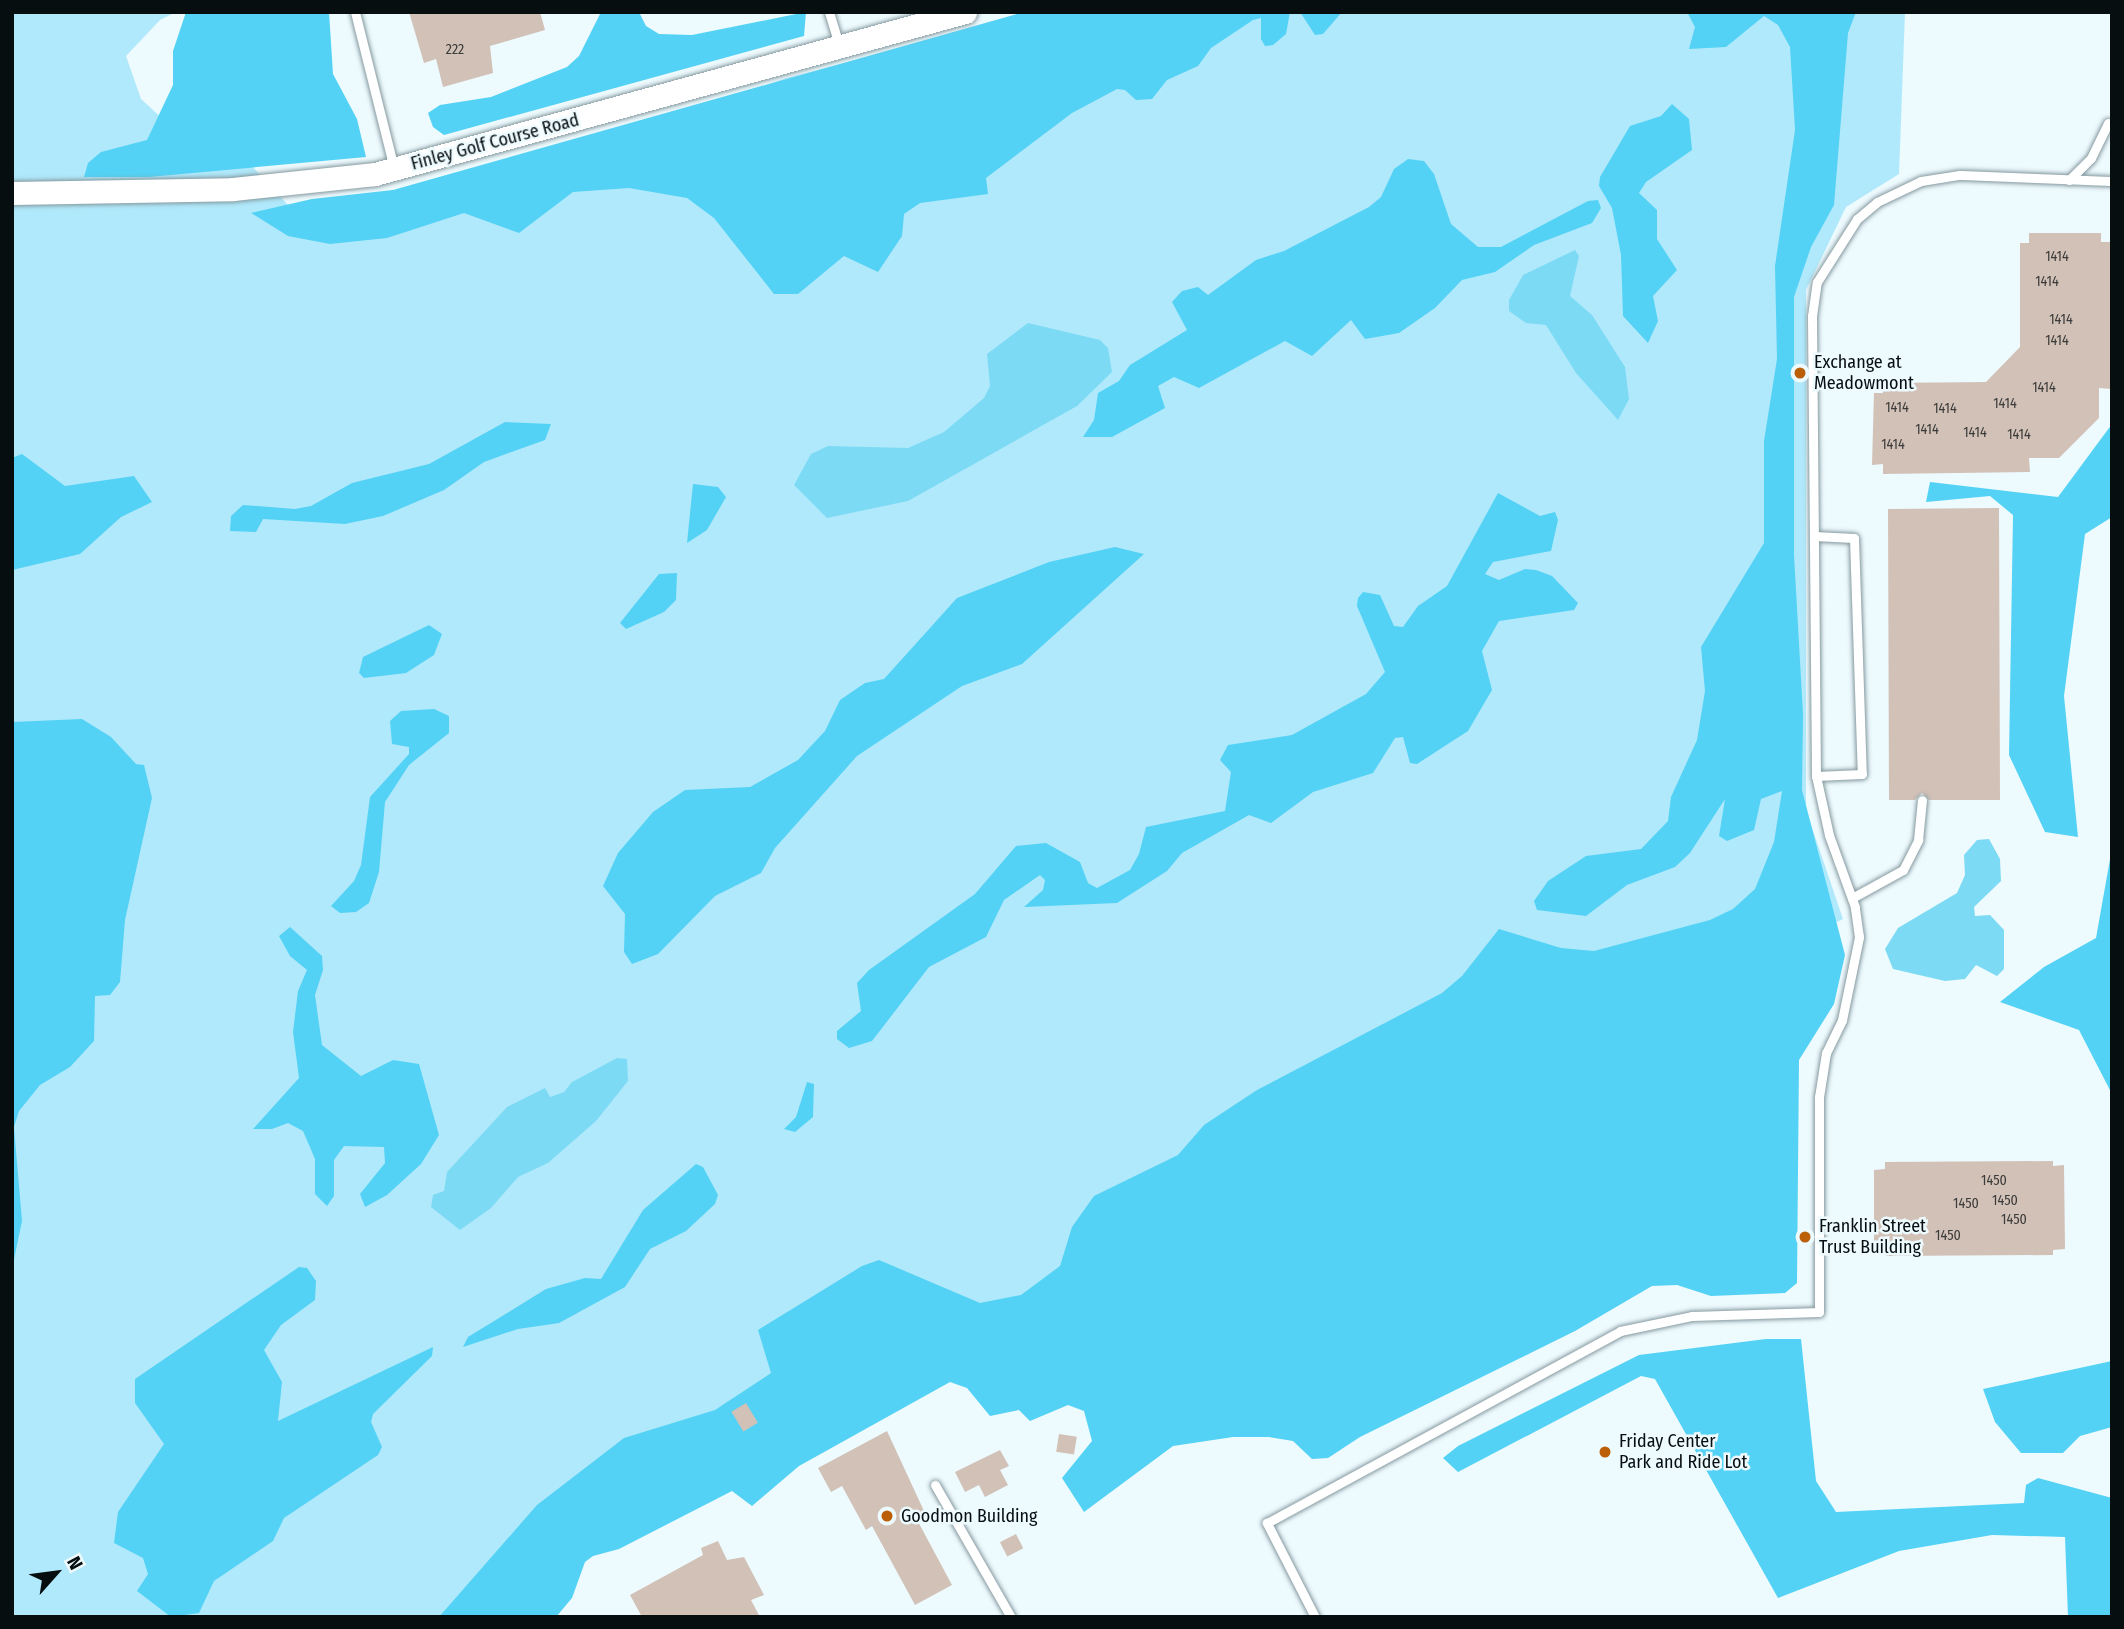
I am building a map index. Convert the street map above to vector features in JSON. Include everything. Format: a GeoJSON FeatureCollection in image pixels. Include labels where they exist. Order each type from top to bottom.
{"type":"FeatureCollection","features":[{"type":"Feature","properties":{"kind":"street","name":"Finley Golf Course Road"},"geometry":{"type":"LineString","coordinates":[[12,193],[244,188],[316,183],[395,169],[839,47],[905,21],[965,12]]}},
{"type":"Feature","properties":{"kind":"lane"},"geometry":{"type":"LineString","coordinates":[[355,12],[395,169]]}},
{"type":"Feature","properties":{"kind":"lane"},"geometry":{"type":"LineString","coordinates":[[829,12],[839,47]]}},
{"type":"Feature","properties":{"kind":"lane"},"geometry":{"type":"LineString","coordinates":[[2069,180],[2091,158],[2108,123],[2112,130]]}},
{"type":"Feature","properties":{"kind":"lane"},"geometry":{"type":"LineString","coordinates":[[1315,1617],[1267,1522],[1620,1331],[1692,1316],[1819,1311],[1819,1097],[1826,1053],[1843,1020],[1857,961],[1859,937],[1852,898],[1829,835],[1816,776],[1812,316],[1817,282],[1840,239],[1877,202],[1921,181],[1960,176],[2112,181]]}},
{"type":"Feature","properties":{"kind":"lane"},"geometry":{"type":"LineString","coordinates":[[1814,536],[1854,538],[1862,774],[1816,776]]}},
{"type":"Feature","properties":{"kind":"lane"},"geometry":{"type":"LineString","coordinates":[[1852,898],[1903,870],[1918,840],[1922,800]]}},
{"type":"Feature","properties":{"kind":"lane"},"geometry":{"type":"LineString","coordinates":[[935,1485],[1011,1617]]}},
{"type":"Feature","properties":{"kind":"shaded area"},"geometry":{"type":"Polygon","coordinates":[[[12,12],[176,12],[160,20],[126,56],[141,99],[176,131],[250,164],[288,205],[345,204],[604,140],[786,78],[1047,12],[1905,12],[1899,174],[1846,207],[1806,290],[1806,810],[1843,919],[622,1498],[494,1617],[12,1617],[12,12]]]}},
{"type":"Feature","properties":{"kind":"shaded area"},"geometry":{"type":"Polygon","coordinates":[[[186,12],[329,12],[333,74],[357,119],[366,157],[149,177],[84,177],[88,163],[101,152],[147,140],[173,85],[173,51],[186,12]]]}},
{"type":"Feature","properties":{"kind":"shaded area"},"geometry":{"type":"Polygon","coordinates":[[[601,12],[639,12],[646,26],[659,34],[692,35],[806,12],[804,36],[444,135],[433,127],[428,113],[440,105],[491,97],[567,67],[579,56],[601,12]]]}},
{"type":"Feature","properties":{"kind":"shaded area"},"geometry":{"type":"Polygon","coordinates":[[[1024,12],[1290,12],[1286,34],[1273,45],[1265,46],[1261,39],[1261,18],[1253,20],[1211,48],[1198,66],[1167,80],[1152,99],[1136,100],[1125,90],[1117,89],[1072,113],[986,178],[988,194],[920,203],[904,214],[902,236],[878,272],[844,256],[798,294],[774,294],[714,218],[687,198],[629,188],[573,192],[519,233],[464,213],[387,238],[330,244],[288,236],[251,213],[312,199],[393,190],[1024,12]]]}},
{"type":"Feature","properties":{"kind":"shaded area"},"geometry":{"type":"Polygon","coordinates":[[[1300,12],[1342,12],[1323,34],[1315,35],[1300,12]]]}},
{"type":"Feature","properties":{"kind":"shaded area"},"geometry":{"type":"Polygon","coordinates":[[[1687,12],[1856,12],[1848,33],[1834,205],[1811,247],[1794,297],[1794,555],[1803,714],[1802,790],[1845,955],[1834,1004],[1799,1060],[1797,1283],[1785,1293],[1711,1296],[1677,1285],[1652,1286],[1575,1331],[1360,1437],[1328,1458],[1312,1459],[1293,1441],[1269,1437],[1233,1437],[1173,1446],[1084,1512],[1062,1478],[1092,1441],[1084,1411],[1068,1405],[1030,1421],[1019,1410],[990,1416],[967,1388],[950,1382],[799,1466],[752,1506],[732,1491],[619,1549],[593,1556],[585,1562],[572,1598],[556,1617],[439,1617],[537,1505],[624,1438],[715,1410],[771,1373],[758,1330],[862,1266],[879,1260],[980,1303],[1021,1295],[1060,1266],[1072,1227],[1094,1196],[1178,1155],[1204,1125],[1257,1090],[1442,993],[1462,976],[1499,929],[1561,948],[1594,951],[1710,920],[1733,909],[1755,889],[1774,842],[1782,791],[1761,799],[1754,830],[1727,841],[1719,836],[1725,799],[1690,853],[1675,867],[1627,885],[1586,916],[1537,910],[1534,901],[1548,881],[1586,856],[1641,849],[1668,821],[1671,797],[1697,740],[1705,691],[1701,647],[1764,543],[1764,441],[1777,359],[1775,266],[1795,130],[1790,47],[1778,25],[1764,16],[1726,47],[1689,49],[1695,27],[1687,12]]]}},
{"type":"Feature","properties":{"kind":"shaded area"},"geometry":{"type":"Polygon","coordinates":[[[1672,104],[1689,119],[1692,150],[1646,182],[1639,193],[1657,210],[1657,239],[1677,270],[1653,296],[1658,321],[1648,343],[1623,316],[1621,255],[1612,208],[1599,186],[1600,177],[1630,126],[1661,116],[1672,104]]]}},
{"type":"Feature","properties":{"kind":"shaded area"},"geometry":{"type":"Polygon","coordinates":[[[1408,159],[1424,161],[1434,174],[1451,224],[1478,247],[1501,247],[1588,201],[1598,200],[1601,208],[1592,223],[1534,245],[1495,272],[1462,280],[1435,308],[1399,333],[1365,339],[1351,320],[1312,356],[1285,341],[1199,388],[1174,377],[1158,386],[1165,408],[1112,437],[1083,437],[1094,420],[1098,393],[1119,381],[1130,365],[1187,330],[1172,302],[1182,291],[1198,287],[1208,295],[1256,260],[1284,251],[1369,207],[1381,197],[1394,169],[1408,159]]]}},
{"type":"Feature","properties":{"kind":"shaded area"},"geometry":{"type":"Polygon","coordinates":[[[1575,250],[1579,256],[1570,296],[1592,315],[1625,367],[1629,399],[1618,420],[1576,373],[1546,325],[1526,323],[1509,311],[1509,300],[1523,275],[1575,250]]]}},
{"type":"Feature","properties":{"kind":"shaded area"},"geometry":{"type":"Polygon","coordinates":[[[1028,323],[1100,340],[1108,348],[1112,372],[1077,406],[908,501],[827,518],[794,485],[811,454],[828,446],[908,448],[944,432],[984,398],[990,386],[987,354],[1028,323]]]}},
{"type":"Feature","properties":{"kind":"shaded area"},"geometry":{"type":"Polygon","coordinates":[[[505,422],[551,424],[545,440],[484,462],[444,490],[383,516],[345,524],[263,519],[256,532],[230,531],[231,516],[243,505],[295,509],[311,506],[352,483],[429,464],[505,422]]]}},
{"type":"Feature","properties":{"kind":"shaded area"},"geometry":{"type":"Polygon","coordinates":[[[2112,424],[2112,517],[2085,534],[2064,696],[2078,837],[2045,832],[2009,755],[2013,515],[1990,496],[1926,502],[1930,482],[2058,497],[2112,424]]]}},
{"type":"Feature","properties":{"kind":"shaded area"},"geometry":{"type":"Polygon","coordinates":[[[22,454],[65,486],[134,476],[152,502],[121,517],[80,554],[12,570],[12,458],[22,454]]]}},
{"type":"Feature","properties":{"kind":"shaded area"},"geometry":{"type":"Polygon","coordinates":[[[693,484],[718,487],[726,497],[707,530],[687,543],[693,484]]]}},
{"type":"Feature","properties":{"kind":"shaded area"},"geometry":{"type":"Polygon","coordinates":[[[1498,493],[1540,516],[1555,512],[1558,520],[1551,551],[1493,562],[1485,574],[1499,580],[1525,569],[1536,570],[1552,576],[1578,603],[1574,610],[1499,621],[1482,651],[1492,690],[1468,731],[1417,764],[1410,763],[1403,737],[1395,738],[1373,773],[1313,792],[1271,823],[1249,815],[1182,853],[1167,871],[1117,903],[1024,907],[1043,890],[1045,880],[1040,875],[1004,900],[986,937],[929,967],[872,1041],[849,1048],[837,1039],[837,1031],[861,1011],[857,983],[869,970],[975,894],[1016,846],[1046,843],[1080,862],[1088,883],[1097,888],[1130,870],[1139,854],[1146,827],[1225,811],[1231,772],[1220,760],[1228,745],[1292,735],[1366,694],[1385,672],[1357,606],[1358,598],[1363,592],[1380,595],[1394,626],[1403,627],[1418,606],[1447,586],[1498,493]]]}},
{"type":"Feature","properties":{"kind":"shaded area"},"geometry":{"type":"Polygon","coordinates":[[[1115,547],[1144,554],[1022,664],[962,686],[857,756],[775,848],[761,873],[715,896],[658,954],[632,964],[624,952],[625,914],[603,886],[618,853],[653,812],[685,790],[750,787],[798,760],[825,731],[840,700],[865,683],[884,679],[957,598],[1049,562],[1115,547]]]}},
{"type":"Feature","properties":{"kind":"shaded area"},"geometry":{"type":"Polygon","coordinates":[[[677,573],[676,600],[664,612],[626,629],[620,623],[659,574],[677,573]]]}},
{"type":"Feature","properties":{"kind":"shaded area"},"geometry":{"type":"Polygon","coordinates":[[[429,625],[442,634],[434,655],[406,673],[364,678],[359,673],[363,657],[429,625]]]}},
{"type":"Feature","properties":{"kind":"shaded area"},"geometry":{"type":"Polygon","coordinates":[[[434,709],[449,716],[449,733],[409,765],[385,802],[379,872],[369,903],[356,912],[340,913],[331,906],[354,881],[361,865],[370,797],[409,754],[409,747],[392,744],[390,721],[401,711],[434,709]]]}},
{"type":"Feature","properties":{"kind":"shaded area"},"geometry":{"type":"Polygon","coordinates":[[[82,719],[111,737],[136,764],[144,765],[152,798],[125,920],[120,982],[110,995],[95,996],[94,1041],[70,1067],[40,1085],[19,1111],[14,1127],[22,1221],[12,1269],[12,722],[82,719]]]}},
{"type":"Feature","properties":{"kind":"shaded area"},"geometry":{"type":"Polygon","coordinates":[[[1989,839],[2000,859],[2001,881],[1974,907],[1975,916],[1990,915],[2004,930],[2004,969],[1997,976],[1976,965],[1965,979],[1945,981],[1893,969],[1885,949],[1898,928],[1957,893],[1965,875],[1964,855],[1977,840],[1989,839]]]}},
{"type":"Feature","properties":{"kind":"shaded area"},"geometry":{"type":"Polygon","coordinates":[[[2112,848],[2112,1094],[2079,1030],[2000,1002],[2044,967],[2096,938],[2112,848]]]}},
{"type":"Feature","properties":{"kind":"shaded area"},"geometry":{"type":"Polygon","coordinates":[[[290,927],[322,956],[323,970],[315,995],[322,1045],[361,1076],[393,1060],[419,1064],[439,1135],[421,1164],[387,1195],[365,1207],[360,1194],[385,1163],[384,1147],[344,1146],[334,1160],[334,1196],[327,1206],[315,1194],[315,1159],[303,1131],[288,1123],[272,1129],[253,1129],[299,1078],[293,1032],[298,991],[307,970],[290,956],[279,936],[290,927]]]}},
{"type":"Feature","properties":{"kind":"shaded area"},"geometry":{"type":"Polygon","coordinates":[[[617,1058],[627,1059],[628,1081],[596,1121],[548,1163],[518,1177],[491,1208],[460,1230],[431,1207],[433,1195],[444,1191],[447,1172],[507,1107],[545,1088],[550,1097],[564,1092],[572,1082],[617,1058]]]}},
{"type":"Feature","properties":{"kind":"shaded area"},"geometry":{"type":"Polygon","coordinates":[[[807,1082],[814,1084],[813,1117],[795,1132],[784,1129],[796,1117],[807,1082]]]}},
{"type":"Feature","properties":{"kind":"shaded area"},"geometry":{"type":"Polygon","coordinates":[[[696,1164],[703,1167],[718,1195],[715,1204],[686,1231],[650,1249],[625,1287],[559,1323],[518,1329],[463,1347],[468,1337],[546,1289],[585,1278],[601,1279],[643,1210],[696,1164]]]}},
{"type":"Feature","properties":{"kind":"shaded area"},"geometry":{"type":"Polygon","coordinates":[[[299,1267],[307,1268],[316,1281],[315,1300],[281,1325],[264,1350],[282,1382],[278,1421],[433,1347],[432,1356],[373,1414],[371,1422],[382,1447],[378,1455],[284,1518],[273,1541],[214,1581],[199,1613],[171,1617],[137,1591],[148,1574],[143,1558],[114,1543],[118,1512],[164,1444],[135,1403],[135,1379],[299,1267]]]}},
{"type":"Feature","properties":{"kind":"shaded area"},"geometry":{"type":"Polygon","coordinates":[[[1766,1339],[1801,1339],[1816,1481],[1836,1512],[2024,1503],[2026,1485],[2038,1478],[2112,1498],[2112,1617],[2068,1617],[2065,1537],[1992,1535],[1899,1551],[1778,1598],[1655,1379],[1641,1376],[1458,1472],[1443,1458],[1458,1446],[1639,1355],[1766,1339]]]}},
{"type":"Feature","properties":{"kind":"shaded area"},"geometry":{"type":"Polygon","coordinates":[[[2112,1361],[2112,1427],[2080,1436],[2063,1453],[2021,1453],[1995,1422],[1983,1389],[2112,1361]]]}},
{"type":"Feature","properties":{"kind":"building"},"geometry":{"type":"Polygon","coordinates":[[[409,12],[540,12],[545,30],[490,46],[493,73],[443,87],[436,59],[424,63],[409,12]]]}},
{"type":"Feature","properties":{"kind":"building"},"geometry":{"type":"Polygon","coordinates":[[[2029,233],[2101,233],[2101,242],[2112,242],[2112,389],[2099,388],[2099,418],[2059,458],[2029,458],[2030,472],[1883,474],[1883,464],[1872,465],[1874,393],[1883,393],[1883,383],[1986,382],[2020,347],[2020,243],[2029,243],[2029,233]]]}},
{"type":"Feature","properties":{"kind":"building"},"geometry":{"type":"Polygon","coordinates":[[[1999,508],[2000,800],[1929,800],[1922,793],[1915,800],[1889,800],[1888,509],[1999,508]]]}},
{"type":"Feature","properties":{"kind":"building"},"geometry":{"type":"Polygon","coordinates":[[[2053,1161],[2053,1166],[2064,1165],[2065,1249],[2053,1250],[2053,1255],[1886,1256],[1886,1252],[1874,1251],[1874,1170],[1885,1169],[1885,1162],[2053,1161]]]}},
{"type":"Feature","properties":{"kind":"building"},"geometry":{"type":"Polygon","coordinates":[[[746,1403],[758,1423],[743,1431],[731,1412],[746,1403]]]}},
{"type":"Feature","properties":{"kind":"building","name":"Goodmon Building"},"geometry":{"type":"Polygon","coordinates":[[[887,1431],[924,1511],[915,1516],[952,1585],[915,1605],[872,1526],[866,1530],[842,1486],[831,1492],[818,1468],[887,1431]]]}},
{"type":"Feature","properties":{"kind":"building"},"geometry":{"type":"Polygon","coordinates":[[[1059,1434],[1077,1437],[1074,1455],[1056,1452],[1059,1434]]]}},
{"type":"Feature","properties":{"kind":"building"},"geometry":{"type":"Polygon","coordinates":[[[1000,1450],[1009,1466],[1000,1470],[1008,1485],[985,1497],[979,1485],[965,1492],[955,1472],[1000,1450]]]}},
{"type":"Feature","properties":{"kind":"building"},"geometry":{"type":"Polygon","coordinates":[[[1016,1534],[1023,1548],[1007,1556],[1000,1542],[1016,1534]]]}},
{"type":"Feature","properties":{"kind":"building"},"geometry":{"type":"Polygon","coordinates":[[[718,1541],[727,1560],[744,1557],[764,1595],[751,1600],[760,1617],[642,1617],[630,1595],[703,1555],[701,1548],[718,1541]]]}},
{"type":"Feature","properties":{"kind":"place","name":"Exchange at Meadowmont"},"geometry":{"type":"Point","coordinates":[1800,373]}},
{"type":"Feature","properties":{"kind":"place","name":"Franklin Street Trust Building"},"geometry":{"type":"Point","coordinates":[1805,1237]}},
{"type":"Feature","properties":{"kind":"place","name":"Friday Center Park and Ride Lot"},"geometry":{"type":"Point","coordinates":[1605,1452]}},
{"type":"Feature","properties":{"kind":"place","name":"Goodmon Building"},"geometry":{"type":"Point","coordinates":[887,1516]}}]}
